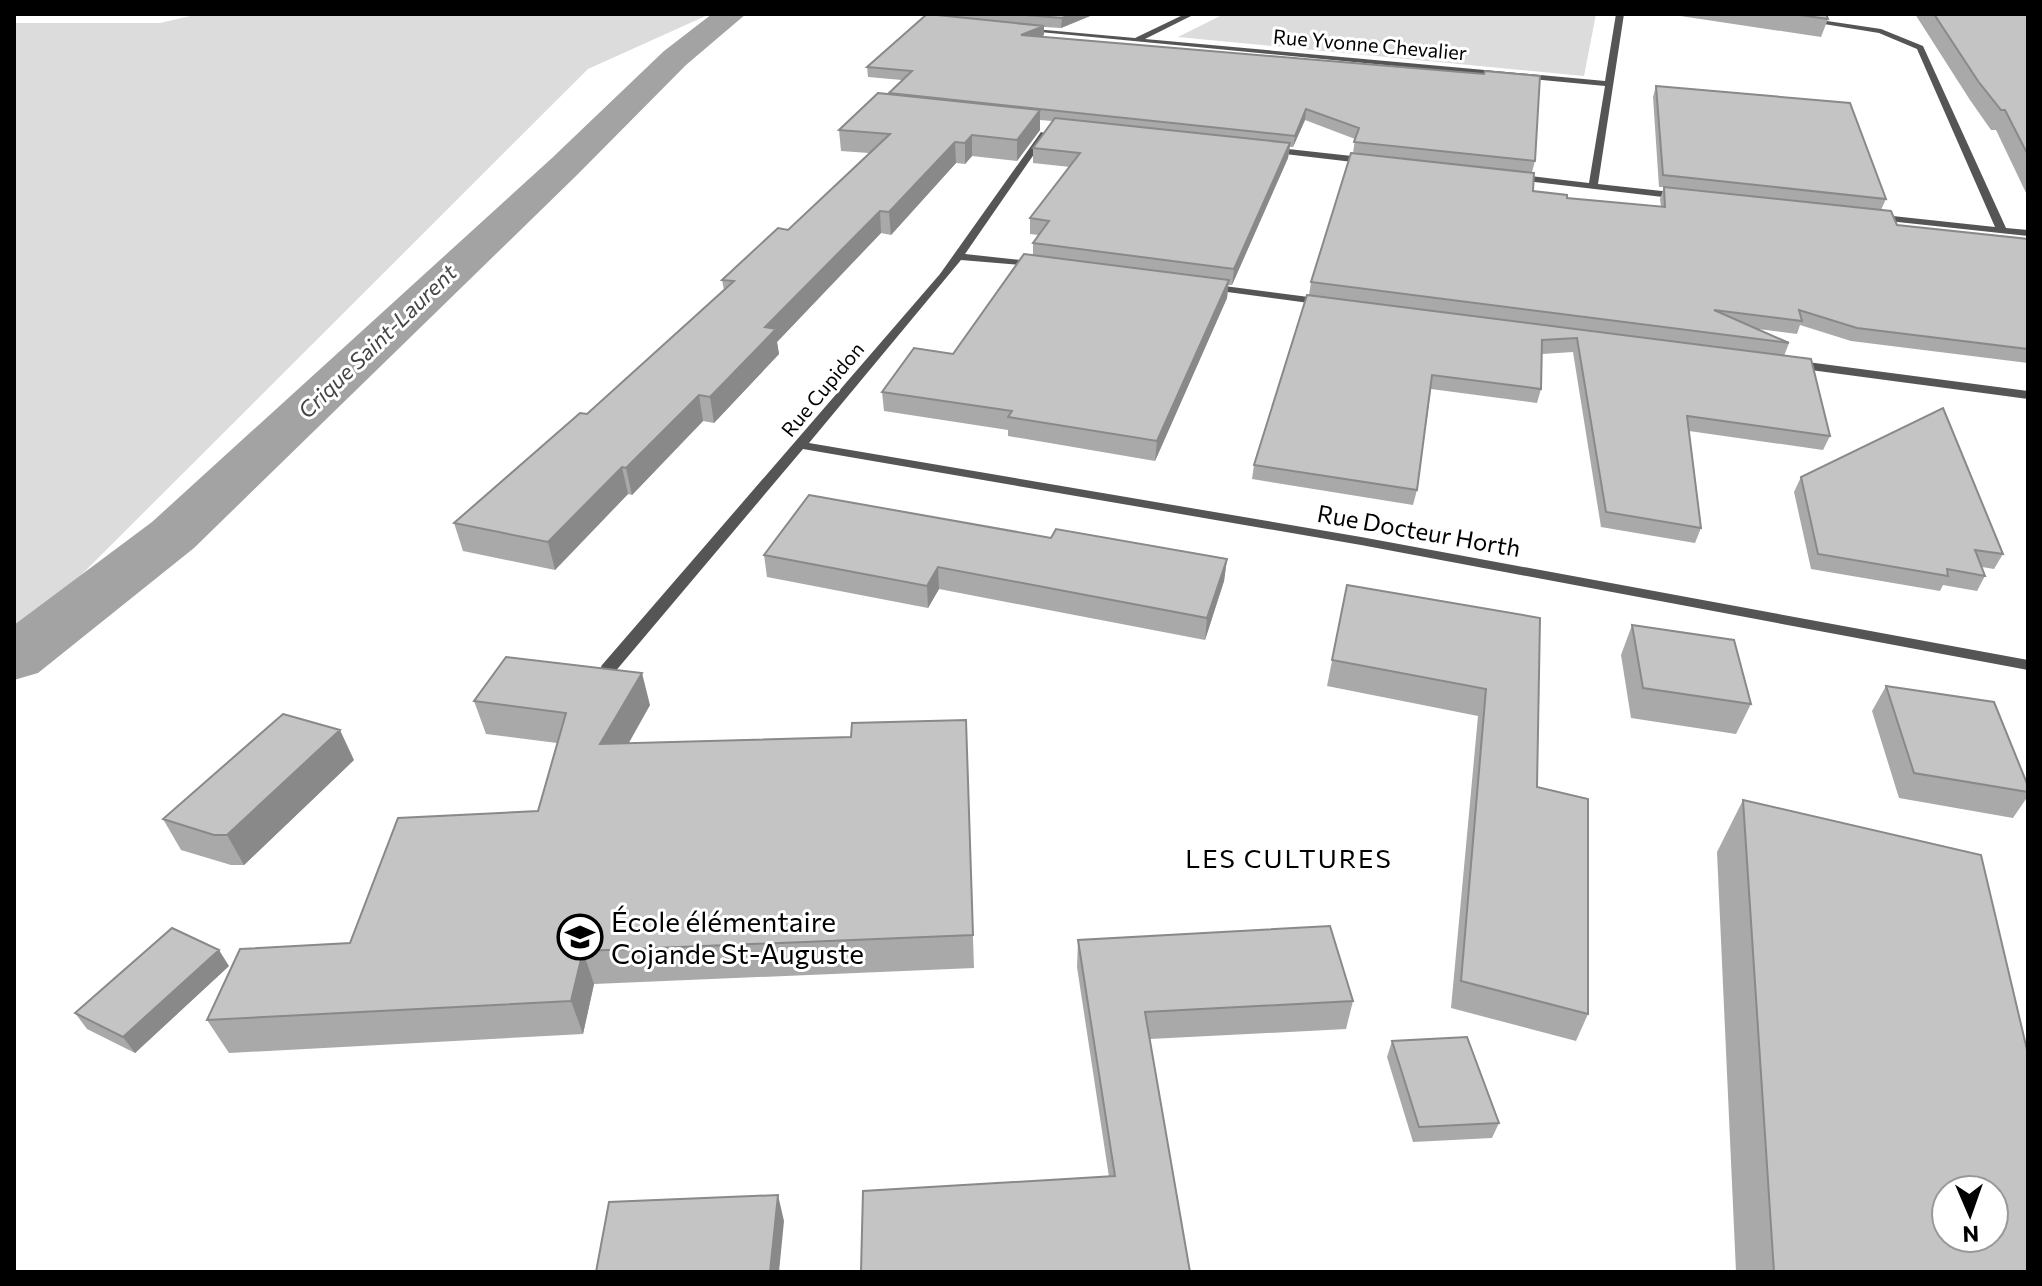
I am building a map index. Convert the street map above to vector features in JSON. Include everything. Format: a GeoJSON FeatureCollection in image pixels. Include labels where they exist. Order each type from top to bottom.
{"type":"FeatureCollection","features":[{"type":"Feature","properties":{"kind":"street"},"geometry":{"type":"LineString","coordinates":[[1135,41],[1191,14]]}},
{"type":"Feature","properties":{"kind":"street"},"geometry":{"type":"LineString","coordinates":[[1593,187],[1620,14]]}},
{"type":"Feature","properties":{"kind":"street"},"geometry":{"type":"LineString","coordinates":[[1766,14],[1874,30],[1909,41],[1920,48],[2002,230]]}},
{"type":"Feature","properties":{"kind":"street","name":"Rue Yvonne Chevalier"},"geometry":{"type":"LineString","coordinates":[[1014,29],[1607,84]]}},
{"type":"Feature","properties":{"kind":"street","name":"Rue Cupidon"},"geometry":{"type":"LineString","coordinates":[[608,669],[944,276],[1051,125],[1037,123]]}},
{"type":"Feature","properties":{"kind":"street"},"geometry":{"type":"LineString","coordinates":[[1253,148],[1376,162]]}},
{"type":"Feature","properties":{"kind":"street"},"geometry":{"type":"LineString","coordinates":[[1500,176],[1688,197]]}},
{"type":"Feature","properties":{"kind":"street"},"geometry":{"type":"LineString","coordinates":[[1860,215],[2028,233]]}},
{"type":"Feature","properties":{"kind":"street"},"geometry":{"type":"LineString","coordinates":[[957,256],[1051,266]]}},
{"type":"Feature","properties":{"kind":"street"},"geometry":{"type":"LineString","coordinates":[[1193,285],[1335,304]]}},
{"type":"Feature","properties":{"kind":"street"},"geometry":{"type":"LineString","coordinates":[[1776,362],[2028,395]]}},
{"type":"Feature","properties":{"kind":"street","name":"Rue Docteur Horth"},"geometry":{"type":"LineString","coordinates":[[800,445],[1361,541],[2028,665]]}},
{"type":"Feature","properties":{"kind":"shaded area"},"geometry":{"type":"Polygon","coordinates":[[[199,14],[710,14],[588,69],[14,642],[14,23],[160,23],[199,14]]]}},
{"type":"Feature","properties":{"kind":"shaded area"},"geometry":{"type":"Polygon","coordinates":[[[1224,14],[1596,14],[1584,76],[1178,37],[1224,14]]]}},
{"type":"Feature","properties":{"kind":"building"},"geometry":{"type":"Polygon","coordinates":[[[927,14],[1044,26],[1021,35],[1484,74],[1485,71],[1540,76],[1535,161],[1354,142],[1359,128],[1306,109],[1295,136],[889,93],[912,71],[867,67],[927,14]]]}},
{"type":"Feature","properties":{"kind":"building"},"geometry":{"type":"Polygon","coordinates":[[[1012,14],[1072,14],[1062,18],[1012,14]]]}},
{"type":"Feature","properties":{"kind":"building"},"geometry":{"type":"Polygon","coordinates":[[[1793,14],[1826,14],[1828,19],[1793,14]]]}},
{"type":"Feature","properties":{"kind":"building"},"geometry":{"type":"Polygon","coordinates":[[[1934,14],[2028,14],[2028,155],[2005,110],[2001,110],[1978,81],[1934,14]]]}},
{"type":"Feature","properties":{"kind":"building"},"geometry":{"type":"Polygon","coordinates":[[[1656,86],[1850,103],[1886,199],[1663,175],[1656,86]]]}},
{"type":"Feature","properties":{"kind":"building"},"geometry":{"type":"Polygon","coordinates":[[[878,93],[1040,110],[1017,140],[972,135],[965,143],[955,142],[889,212],[880,211],[765,327],[776,329],[710,397],[699,395],[548,542],[454,523],[580,413],[587,414],[734,281],[722,280],[778,228],[788,230],[890,134],[839,130],[878,93]]]}},
{"type":"Feature","properties":{"kind":"building"},"geometry":{"type":"Polygon","coordinates":[[[1055,118],[1290,143],[1234,269],[1033,243],[1049,221],[1030,218],[1080,153],[1033,148],[1055,118]]]}},
{"type":"Feature","properties":{"kind":"building"},"geometry":{"type":"Polygon","coordinates":[[[1351,153],[1534,173],[1533,191],[1567,195],[1567,198],[1665,207],[1664,187],[1891,211],[1897,225],[2028,239],[2028,349],[1857,328],[1799,310],[1802,321],[1714,310],[1789,343],[1311,282],[1351,153]]]}},
{"type":"Feature","properties":{"kind":"building"},"geometry":{"type":"Polygon","coordinates":[[[1024,254],[1229,280],[1157,441],[1008,417],[1012,411],[882,392],[914,348],[953,354],[1024,254]]]}},
{"type":"Feature","properties":{"kind":"building"},"geometry":{"type":"Polygon","coordinates":[[[1307,295],[1811,359],[1830,436],[1687,416],[1701,528],[1606,512],[1577,338],[1542,340],[1541,389],[1432,375],[1417,490],[1254,465],[1307,295]]]}},
{"type":"Feature","properties":{"kind":"building"},"geometry":{"type":"Polygon","coordinates":[[[1943,408],[2003,554],[1975,550],[1985,576],[1947,569],[1948,576],[1818,554],[1801,477],[1943,408]]]}},
{"type":"Feature","properties":{"kind":"building"},"geometry":{"type":"Polygon","coordinates":[[[809,495],[1051,538],[1056,529],[1227,559],[1207,618],[938,567],[927,586],[764,555],[809,495]]]}},
{"type":"Feature","properties":{"kind":"building"},"geometry":{"type":"Polygon","coordinates":[[[1347,585],[1540,618],[1537,787],[1588,799],[1588,1014],[1461,981],[1486,689],[1332,660],[1347,585]]]}},
{"type":"Feature","properties":{"kind":"building"},"geometry":{"type":"Polygon","coordinates":[[[1632,625],[1734,640],[1751,704],[1643,688],[1632,625]]]}},
{"type":"Feature","properties":{"kind":"building"},"geometry":{"type":"Polygon","coordinates":[[[506,657],[642,673],[600,744],[851,737],[852,723],[966,720],[973,935],[583,951],[571,1001],[207,1020],[240,949],[350,943],[398,818],[538,811],[566,713],[474,701],[506,657]]]}},
{"type":"Feature","properties":{"kind":"building"},"geometry":{"type":"Polygon","coordinates":[[[1886,686],[1994,702],[2028,792],[1914,773],[1886,686]]]}},
{"type":"Feature","properties":{"kind":"building"},"geometry":{"type":"Polygon","coordinates":[[[283,714],[340,730],[227,835],[214,835],[163,819],[283,714]]]}},
{"type":"Feature","properties":{"kind":"building"},"geometry":{"type":"Polygon","coordinates":[[[1743,800],[1981,855],[2028,1054],[2028,1272],[1774,1272],[1743,800]]]}},
{"type":"Feature","properties":{"kind":"building"},"geometry":{"type":"Polygon","coordinates":[[[1330,926],[1353,1001],[1145,1012],[1190,1272],[861,1272],[863,1191],[1115,1176],[1078,940],[1330,926]]]}},
{"type":"Feature","properties":{"kind":"building"},"geometry":{"type":"Polygon","coordinates":[[[172,928],[219,950],[123,1037],[75,1013],[172,928]]]}},
{"type":"Feature","properties":{"kind":"building"},"geometry":{"type":"Polygon","coordinates":[[[1467,1037],[1499,1123],[1419,1127],[1392,1041],[1467,1037]]]}},
{"type":"Feature","properties":{"kind":"building"},"geometry":{"type":"Polygon","coordinates":[[[778,1195],[770,1272],[596,1272],[609,1202],[778,1195]]]}},
{"type":"Feature","properties":{"kind":"waterway","name":"Crique Saint-Laurent"},"geometry":{"type":"LineString","coordinates":[[14,658],[173,535],[565,166],[675,58],[731,14]]}},
{"type":"Feature","properties":{"kind":"place","name":"École élémentaire Cojande St-Auguste"},"geometry":{"type":"Point","coordinates":[580,937]}},
{"type":"Feature","properties":{"kind":"district","name":"LES CULTURES"},"geometry":{"type":"Point","coordinates":[1289,857]}}]}
